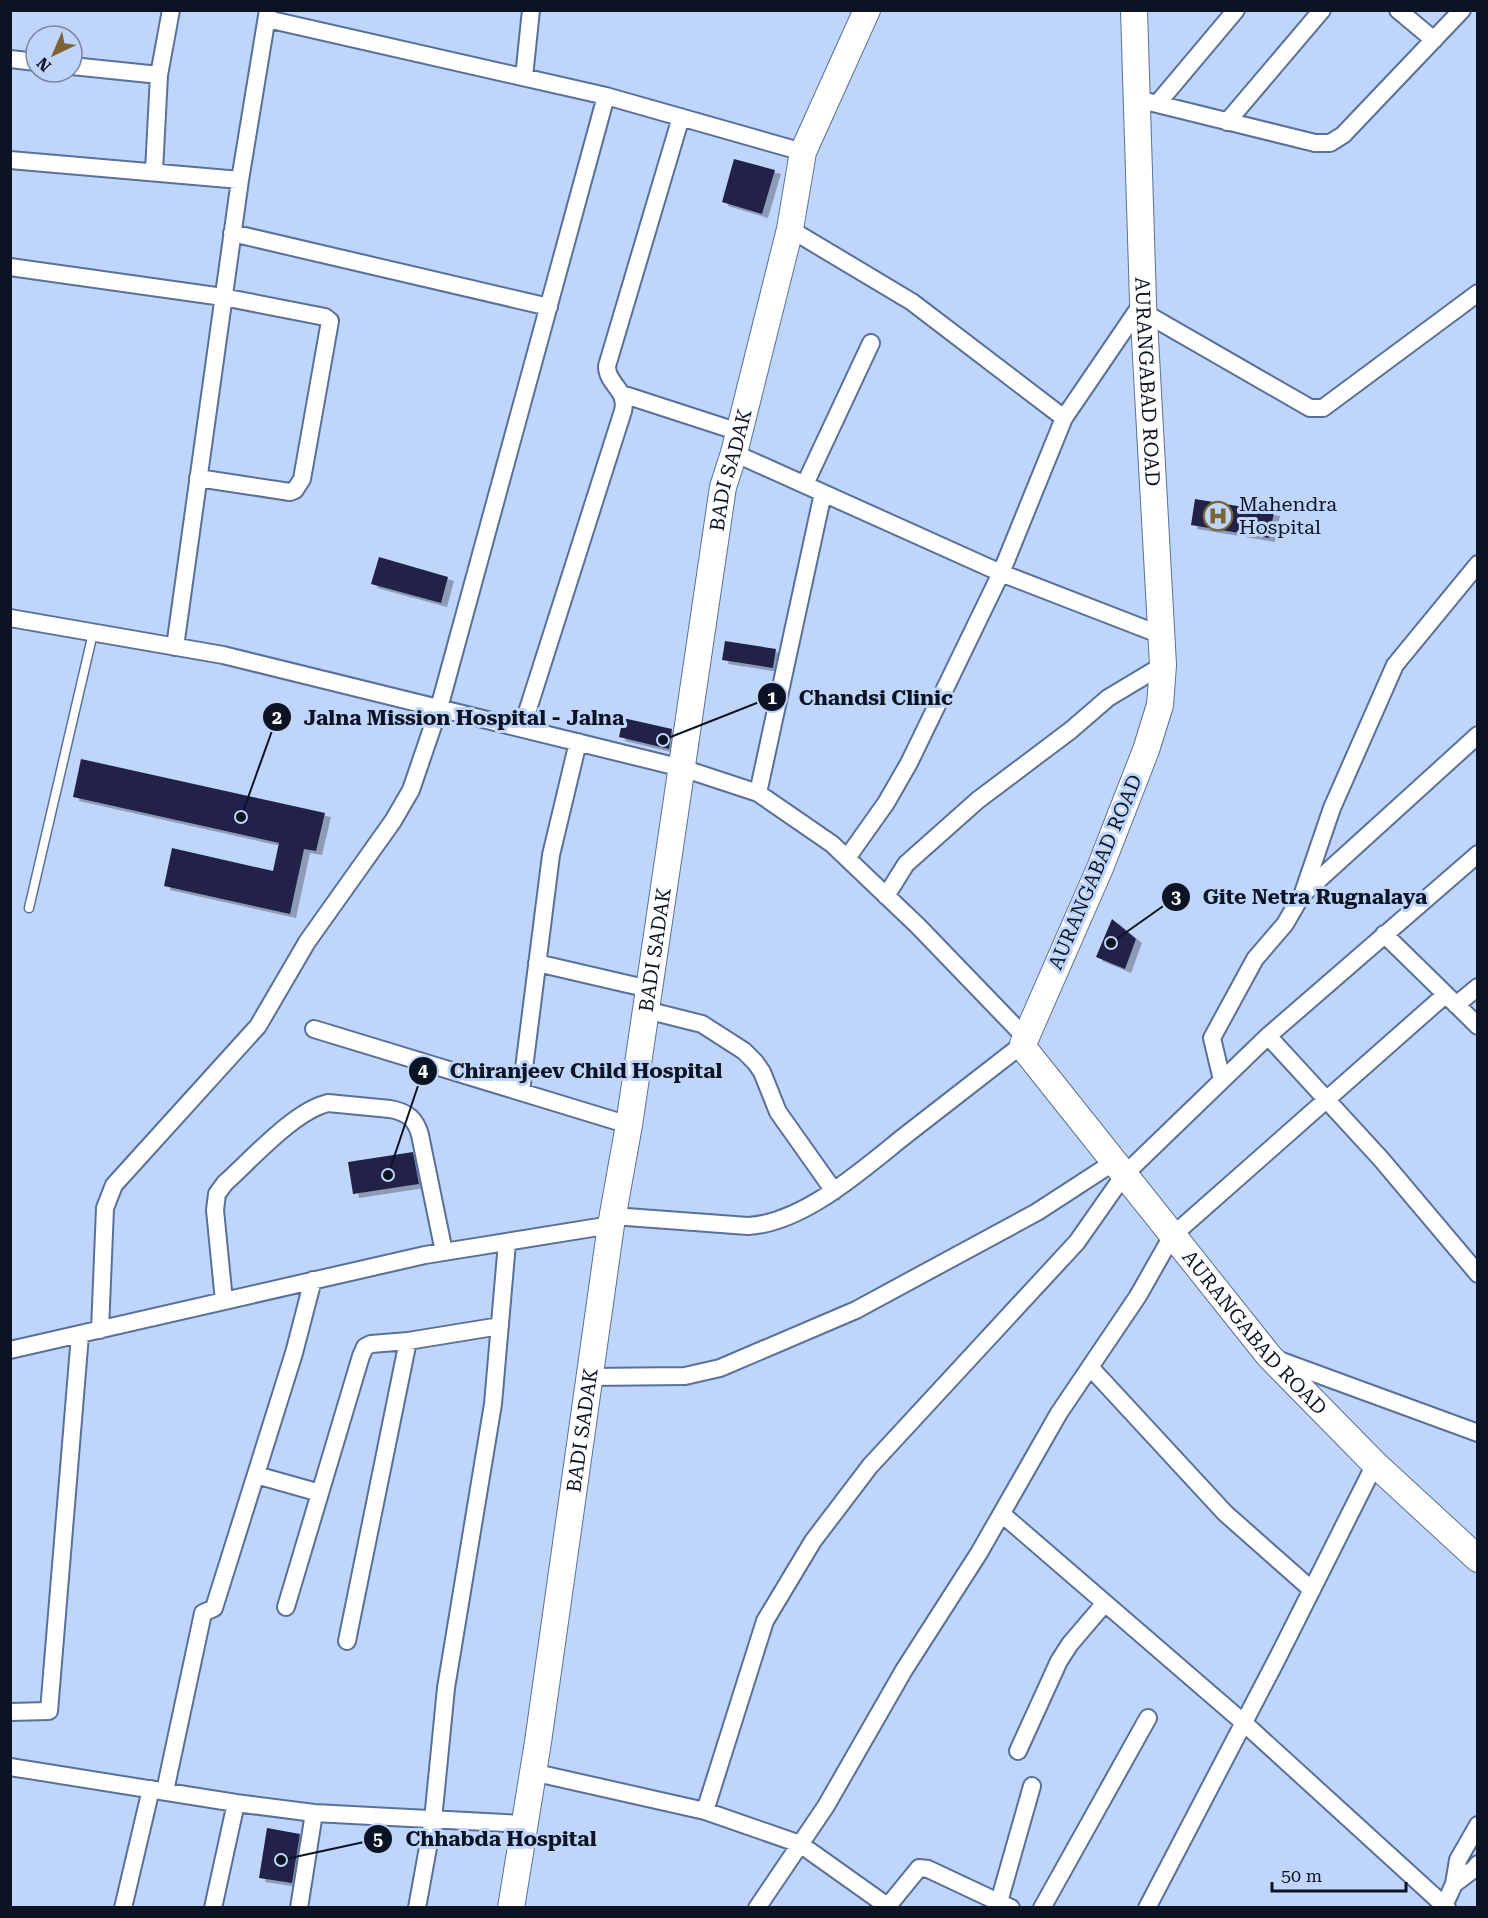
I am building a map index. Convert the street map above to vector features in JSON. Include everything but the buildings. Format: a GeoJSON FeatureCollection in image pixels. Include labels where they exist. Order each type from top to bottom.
{"type":"FeatureCollection","features":[{"type":"Feature","properties":{"kind":"main road","name":"BADI SADAK"},"geometry":{"type":"LineString","coordinates":[[511,1908],[723,487],[790,229],[803,152],[867,10]]}},
{"type":"Feature","properties":{"kind":"main road","name":"AURANGABAD ROAD"},"geometry":{"type":"LineString","coordinates":[[1134,10],[1147,101],[1143,307],[1163,665],[1160,705],[1146,750],[1100,868],[1024,1041],[1026,1051],[1269,1356],[1375,1464],[1478,1559]]}},
{"type":"Feature","properties":{"kind":"street"},"geometry":{"type":"LineString","coordinates":[[154,171],[159,75],[171,10]]}},
{"type":"Feature","properties":{"kind":"street"},"geometry":{"type":"LineString","coordinates":[[524,77],[531,10]]}},
{"type":"Feature","properties":{"kind":"street"},"geometry":{"type":"LineString","coordinates":[[1236,10],[1147,101],[1315,143],[1330,143],[1343,135],[1462,10]]}},
{"type":"Feature","properties":{"kind":"street"},"geometry":{"type":"LineString","coordinates":[[1227,122],[1322,10]]}},
{"type":"Feature","properties":{"kind":"street"},"geometry":{"type":"LineString","coordinates":[[1398,10],[1434,40]]}},
{"type":"Feature","properties":{"kind":"street"},"geometry":{"type":"LineString","coordinates":[[175,647],[232,234],[268,15],[606,96],[803,152]]}},
{"type":"Feature","properties":{"kind":"street"},"geometry":{"type":"LineString","coordinates":[[84,67],[159,75]]}},
{"type":"Feature","properties":{"kind":"street"},"geometry":{"type":"LineString","coordinates":[[100,1330],[105,1208],[114,1185],[258,1026],[307,942],[399,811],[417,775],[439,708],[606,96]]}},
{"type":"Feature","properties":{"kind":"street"},"geometry":{"type":"LineString","coordinates":[[681,117],[607,366],[609,377],[622,394],[736,443],[823,493],[1001,573],[1161,635]]}},
{"type":"Feature","properties":{"kind":"street"},"geometry":{"type":"LineString","coordinates":[[10,160],[240,180]]}},
{"type":"Feature","properties":{"kind":"street"},"geometry":{"type":"LineString","coordinates":[[790,229],[905,297],[1064,418]]}},
{"type":"Feature","properties":{"kind":"street"},"geometry":{"type":"LineString","coordinates":[[232,234],[549,307]]}},
{"type":"Feature","properties":{"kind":"street"},"geometry":{"type":"LineString","coordinates":[[10,267],[223,297],[325,317],[330,321],[302,479],[295,490],[290,492],[198,478]]}},
{"type":"Feature","properties":{"kind":"street"},"geometry":{"type":"LineString","coordinates":[[846,858],[896,786],[1001,573],[1064,418],[1143,307],[1310,408],[1323,408],[1478,293]]}},
{"type":"Feature","properties":{"kind":"street"},"geometry":{"type":"LineString","coordinates":[[805,484],[871,343]]}},
{"type":"Feature","properties":{"kind":"street"},"geometry":{"type":"LineString","coordinates":[[522,728],[623,411],[622,394]]}},
{"type":"Feature","properties":{"kind":"street"},"geometry":{"type":"LineString","coordinates":[[758,793],[823,493]]}},
{"type":"Feature","properties":{"kind":"street"},"geometry":{"type":"LineString","coordinates":[[1222,1080],[1212,1038],[1255,959],[1285,924],[1303,893],[1332,808],[1395,665],[1478,564]]}},
{"type":"Feature","properties":{"kind":"street"},"geometry":{"type":"LineString","coordinates":[[10,618],[223,655],[682,768],[758,793],[832,844],[918,926],[1024,1041],[834,1191],[790,1215],[763,1225],[612,1220],[507,1243],[425,1255],[10,1350]]}},
{"type":"Feature","properties":{"kind":"street"},"geometry":{"type":"LineString","coordinates":[[886,896],[906,864],[978,800],[1071,730],[1108,698],[1163,665]]}},
{"type":"Feature","properties":{"kind":"street"},"geometry":{"type":"LineString","coordinates":[[1303,893],[1478,735]]}},
{"type":"Feature","properties":{"kind":"street"},"geometry":{"type":"LineString","coordinates":[[521,1092],[551,855],[578,742]]}},
{"type":"Feature","properties":{"kind":"street"},"geometry":{"type":"LineString","coordinates":[[590,1377],[685,1376],[720,1368],[856,1310],[1119,1169],[1384,934],[1478,854]]}},
{"type":"Feature","properties":{"kind":"street"},"geometry":{"type":"LineString","coordinates":[[1384,934],[1478,1026]]}},
{"type":"Feature","properties":{"kind":"street"},"geometry":{"type":"LineString","coordinates":[[537,963],[648,999],[702,1024],[744,1052],[762,1072],[778,1112],[834,1191]]}},
{"type":"Feature","properties":{"kind":"street"},"geometry":{"type":"LineString","coordinates":[[757,1908],[826,1806],[904,1670],[980,1553],[1059,1413],[1138,1296],[1172,1236],[1326,1099],[1451,1000],[1478,987]]}},
{"type":"Feature","properties":{"kind":"street"},"geometry":{"type":"LineString","coordinates":[[314,1029],[629,1125]]}},
{"type":"Feature","properties":{"kind":"street"},"geometry":{"type":"LineString","coordinates":[[1268,1036],[1381,1159],[1478,1274]]}},
{"type":"Feature","properties":{"kind":"street"},"geometry":{"type":"LineString","coordinates":[[224,1301],[215,1210],[217,1194],[300,1115],[328,1103],[390,1109],[399,1111],[414,1120],[420,1135],[444,1252]]}},
{"type":"Feature","properties":{"kind":"street"},"geometry":{"type":"LineString","coordinates":[[705,1811],[765,1621],[813,1541],[870,1466],[1077,1242],[1119,1169]]}},
{"type":"Feature","properties":{"kind":"street"},"geometry":{"type":"LineString","coordinates":[[417,1908],[433,1820],[446,1688],[493,1404],[507,1243]]}},
{"type":"Feature","properties":{"kind":"street"},"geometry":{"type":"LineString","coordinates":[[123,1908],[158,1790],[203,1613],[214,1608],[294,1353],[313,1281]]}},
{"type":"Feature","properties":{"kind":"street"},"geometry":{"type":"LineString","coordinates":[[286,1607],[365,1347],[371,1344],[408,1341],[500,1326]]}},
{"type":"Feature","properties":{"kind":"street"},"geometry":{"type":"LineString","coordinates":[[10,1712],[50,1711],[80,1335]]}},
{"type":"Feature","properties":{"kind":"street"},"geometry":{"type":"LineString","coordinates":[[348,1641],[408,1341]]}},
{"type":"Feature","properties":{"kind":"street"},"geometry":{"type":"LineString","coordinates":[[1269,1356],[1478,1433]]}},
{"type":"Feature","properties":{"kind":"street"},"geometry":{"type":"LineString","coordinates":[[1090,1367],[1225,1513],[1312,1590]]}},
{"type":"Feature","properties":{"kind":"street"},"geometry":{"type":"LineString","coordinates":[[1147,1908],[1375,1464]]}},
{"type":"Feature","properties":{"kind":"street"},"geometry":{"type":"LineString","coordinates":[[256,1475],[320,1493]]}},
{"type":"Feature","properties":{"kind":"street"},"geometry":{"type":"LineString","coordinates":[[1002,1514],[1244,1722],[1445,1907],[1454,1884],[1458,1860],[1478,1825]]}},
{"type":"Feature","properties":{"kind":"street"},"geometry":{"type":"LineString","coordinates":[[1018,1751],[1059,1660],[1105,1603]]}},
{"type":"Feature","properties":{"kind":"street"},"geometry":{"type":"LineString","coordinates":[[1042,1908],[1148,1718]]}},
{"type":"Feature","properties":{"kind":"street"},"geometry":{"type":"LineString","coordinates":[[10,1767],[314,1813],[524,1824]]}},
{"type":"Feature","properties":{"kind":"street"},"geometry":{"type":"LineString","coordinates":[[532,1772],[705,1811],[800,1844],[889,1907],[920,1868],[928,1869],[1005,1905],[1032,1786]]}},
{"type":"Feature","properties":{"kind":"street"},"geometry":{"type":"LineString","coordinates":[[213,1908],[236,1803]]}},
{"type":"Feature","properties":{"kind":"street"},"geometry":{"type":"LineString","coordinates":[[299,1908],[314,1813]]}},
{"type":"Feature","properties":{"kind":"street"},"geometry":{"type":"LineString","coordinates":[[1454,1884],[1478,1864]]}},
{"type":"Feature","properties":{"kind":"lane"},"geometry":{"type":"LineString","coordinates":[[29,908],[93,633]]}},
{"type":"Feature","properties":{"kind":"place","name":"Mahendra Hospital"},"geometry":{"type":"Point","coordinates":[1218,516]}},
{"type":"Feature","properties":{"kind":"place","name":"Chandsi Clinic"},"geometry":{"type":"Point","coordinates":[663,740]}},
{"type":"Feature","properties":{"kind":"place","name":"Jalna Mission Hospital - Jalna"},"geometry":{"type":"Point","coordinates":[241,817]}},
{"type":"Feature","properties":{"kind":"place","name":"Gite Netra Rugnalaya"},"geometry":{"type":"Point","coordinates":[1111,943]}},
{"type":"Feature","properties":{"kind":"place","name":"Chiranjeev Child Hospital"},"geometry":{"type":"Point","coordinates":[388,1175]}},
{"type":"Feature","properties":{"kind":"place","name":"Chhabda Hospital"},"geometry":{"type":"Point","coordinates":[281,1860]}}]}
